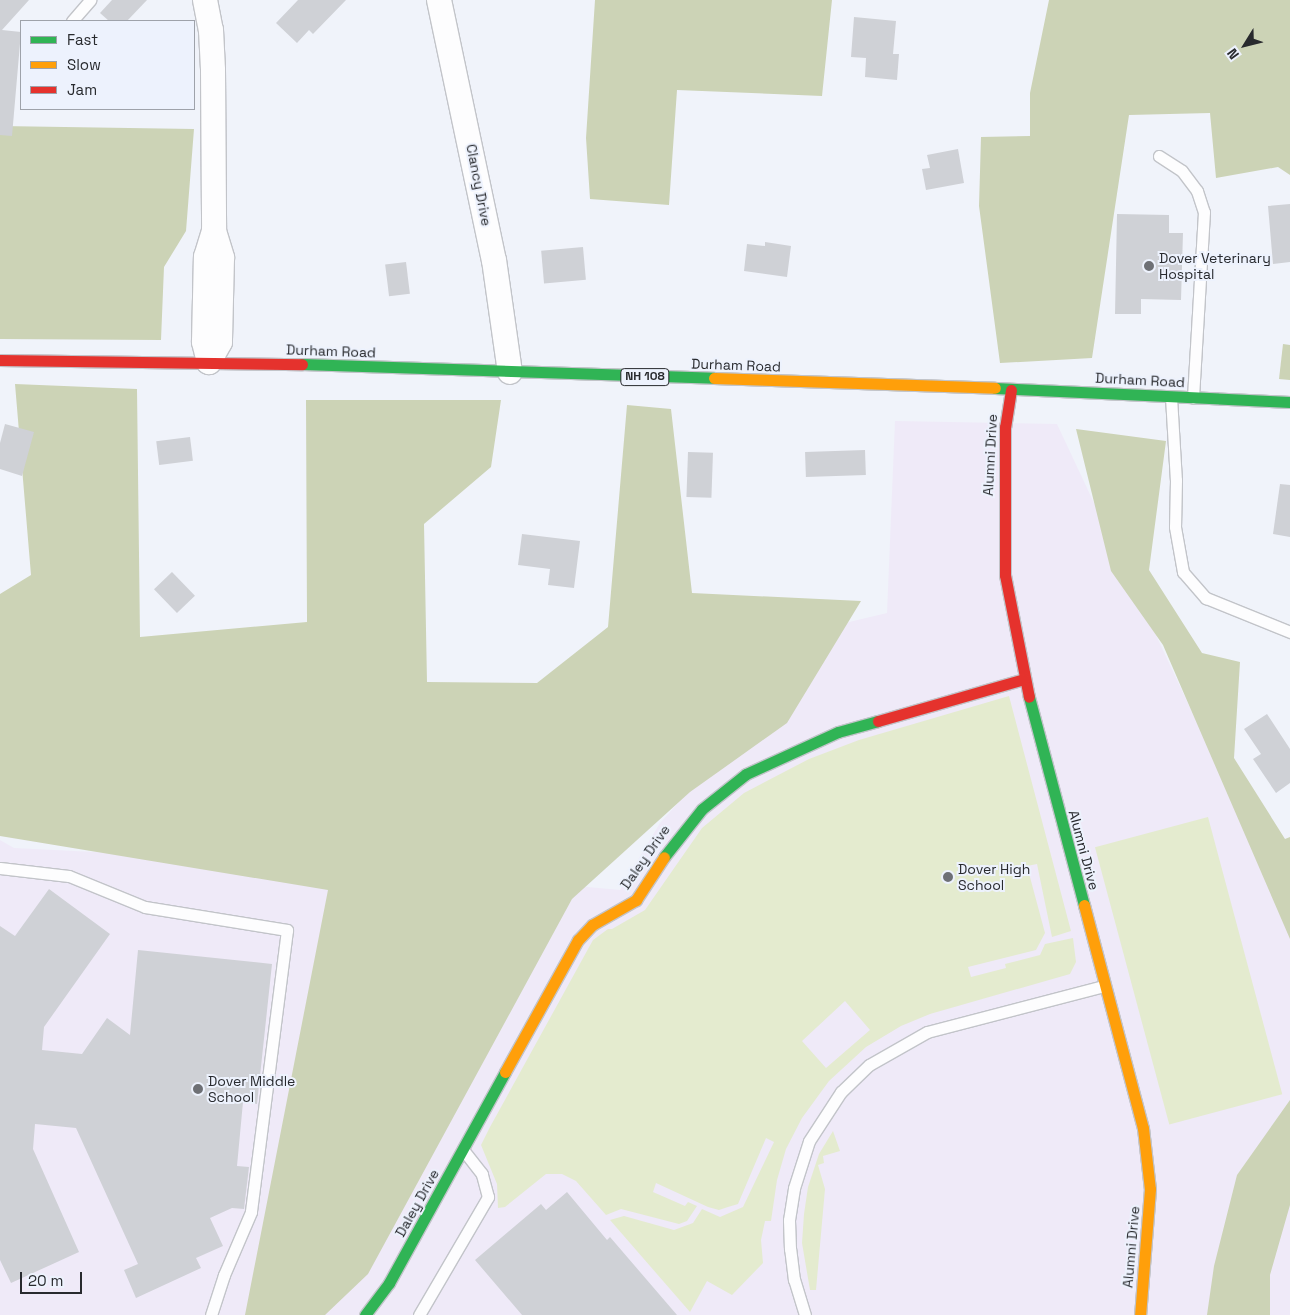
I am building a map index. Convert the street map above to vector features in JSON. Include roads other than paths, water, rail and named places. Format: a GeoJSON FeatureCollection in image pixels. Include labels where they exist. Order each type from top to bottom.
{"type":"FeatureCollection","features":[{"type":"Feature","properties":{"kind":"street"},"geometry":{"type":"LineString","coordinates":[[205,0],[214,70],[214,231],[206,257],[204,342],[209,362]]}},
{"type":"Feature","properties":{"kind":"street","name":"Clancy Drive"},"geometry":{"type":"LineString","coordinates":[[439,0],[494,260],[510,372]]}},
{"type":"Feature","properties":{"kind":"street","name":"Durham Road"},"geometry":{"type":"LineString","coordinates":[[0,360],[209,362],[1011,390],[1290,402]]}},
{"type":"Feature","properties":{"kind":"street","name":"Alumni Drive"},"geometry":{"type":"LineString","coordinates":[[1011,390],[1005,428],[1005,575],[1024,679],[1143,1128],[1149,1166],[1149,1211],[1140,1315]]}},
{"type":"Feature","properties":{"kind":"street","name":"Daley Drive"},"geometry":{"type":"LineString","coordinates":[[365,1315],[389,1283],[578,940],[592,924],[636,900],[687,824],[723,790],[771,760],[838,732],[1024,679]]}},
{"type":"Feature","properties":{"kind":"lane"},"geometry":{"type":"LineString","coordinates":[[73,20],[90,0]]}},
{"type":"Feature","properties":{"kind":"lane"},"geometry":{"type":"LineString","coordinates":[[1159,156],[1182,171],[1196,191],[1204,212],[1193,398]]}},
{"type":"Feature","properties":{"kind":"lane"},"geometry":{"type":"LineString","coordinates":[[1171,397],[1176,480],[1175,527],[1183,572],[1206,598],[1290,632]]}},
{"type":"Feature","properties":{"kind":"lane"},"geometry":{"type":"LineString","coordinates":[[0,868],[69,876],[145,907],[287,930],[251,1212],[224,1274],[211,1315]]}},
{"type":"Feature","properties":{"kind":"lane"},"geometry":{"type":"LineString","coordinates":[[805,1315],[794,1280],[790,1249],[789,1220],[794,1188],[808,1141],[841,1092],[869,1065],[927,1032],[1104,986]]}},
{"type":"Feature","properties":{"kind":"lane"},"geometry":{"type":"LineString","coordinates":[[419,1315],[488,1197],[482,1174],[463,1150]]}},
{"type":"Feature","properties":{"kind":"place","name":"Dover Veterinary Hospital"},"geometry":{"type":"Point","coordinates":[1149,266]}},
{"type":"Feature","properties":{"kind":"place","name":"Dover High School"},"geometry":{"type":"Point","coordinates":[948,877]}},
{"type":"Feature","properties":{"kind":"place","name":"Dover Middle School"},"geometry":{"type":"Point","coordinates":[198,1089]}}]}
